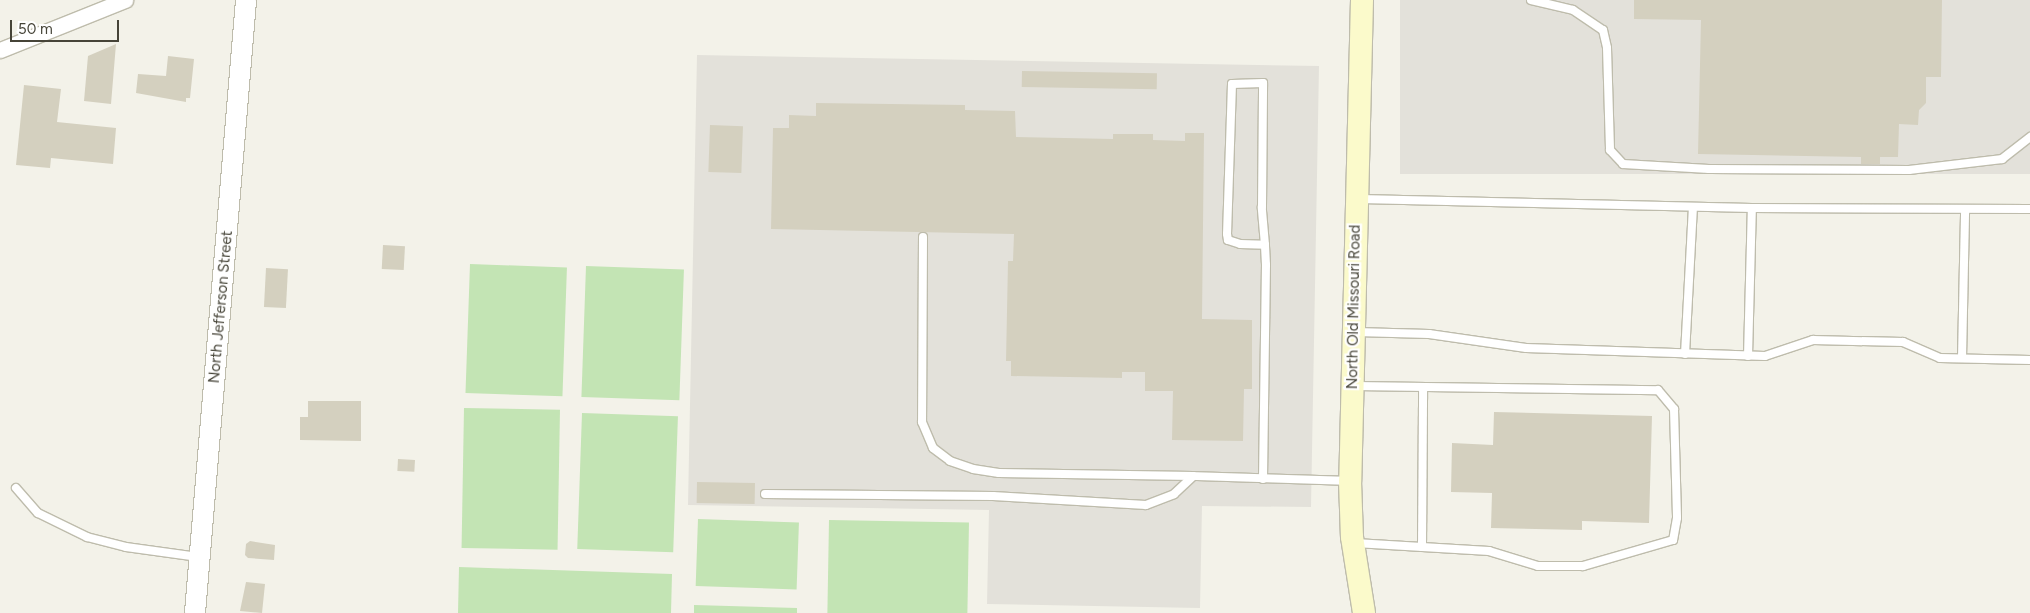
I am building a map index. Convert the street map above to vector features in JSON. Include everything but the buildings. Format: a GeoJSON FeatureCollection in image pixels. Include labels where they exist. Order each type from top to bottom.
{"type":"FeatureCollection","features":[{"type":"Feature","properties":{"kind":"main road","name":"North Old Missouri Road"},"geometry":{"type":"LineString","coordinates":[[1362,0],[1350,481],[1353,542],[1364,613]]}},
{"type":"Feature","properties":{"kind":"street"},"geometry":{"type":"LineString","coordinates":[[0,50],[126,0]]}},
{"type":"Feature","properties":{"kind":"street","name":"North Jefferson Street"},"geometry":{"type":"LineString","coordinates":[[195,613],[246,0]]}},
{"type":"Feature","properties":{"kind":"lane"},"geometry":{"type":"LineString","coordinates":[[1531,0],[1573,10],[1602,30],[1607,48],[1610,150],[1623,164],[1709,169],[1909,170],[2002,159],[2030,137]]}},
{"type":"Feature","properties":{"kind":"lane"},"geometry":{"type":"LineString","coordinates":[[1263,479],[1265,245],[1262,207],[1263,83],[1232,84],[1228,240],[1240,244],[1265,245]]}},
{"type":"Feature","properties":{"kind":"lane"},"geometry":{"type":"LineString","coordinates":[[1357,199],[1752,208],[2030,209]]}},
{"type":"Feature","properties":{"kind":"lane"},"geometry":{"type":"LineString","coordinates":[[1686,354],[1693,207]]}},
{"type":"Feature","properties":{"kind":"lane"},"geometry":{"type":"LineString","coordinates":[[1748,356],[1752,208]]}},
{"type":"Feature","properties":{"kind":"lane"},"geometry":{"type":"LineString","coordinates":[[1962,358],[1966,209]]}},
{"type":"Feature","properties":{"kind":"lane"},"geometry":{"type":"LineString","coordinates":[[923,237],[922,422],[933,448],[950,461],[973,470],[999,473],[1350,481]]}},
{"type":"Feature","properties":{"kind":"lane"},"geometry":{"type":"LineString","coordinates":[[1354,332],[1429,334],[1526,348],[1748,356],[1765,356],[1813,340],[1903,342],[1940,358],[2030,360]]}},
{"type":"Feature","properties":{"kind":"lane"},"geometry":{"type":"LineString","coordinates":[[1352,386],[1658,390],[1674,410],[1677,518],[1673,540],[1582,566],[1538,566],[1490,551],[1353,542]]}},
{"type":"Feature","properties":{"kind":"lane"},"geometry":{"type":"LineString","coordinates":[[1422,547],[1423,387]]}},
{"type":"Feature","properties":{"kind":"lane"},"geometry":{"type":"LineString","coordinates":[[765,494],[993,496],[1146,505],[1174,494],[1192,476]]}},
{"type":"Feature","properties":{"kind":"lane"},"geometry":{"type":"LineString","coordinates":[[16,488],[38,513],[87,537],[126,547],[200,557]]}},
{"type":"Feature","properties":{"kind":"shaded area"},"geometry":{"type":"Polygon","coordinates":[[[1400,0],[2030,0],[2030,174],[1400,174],[1400,0]]]}},
{"type":"Feature","properties":{"kind":"shaded area"},"geometry":{"type":"Polygon","coordinates":[[[697,55],[1319,66],[1311,507],[1202,506],[1200,608],[987,604],[989,510],[688,505],[697,55]]]}},
{"type":"Feature","properties":{"kind":"green space"},"geometry":{"type":"Polygon","coordinates":[[[470,264],[567,267],[562,396],[465,393],[470,264]]]}},
{"type":"Feature","properties":{"kind":"green space"},"geometry":{"type":"Polygon","coordinates":[[[586,266],[684,269],[679,400],[581,397],[586,266]]]}},
{"type":"Feature","properties":{"kind":"green space"},"geometry":{"type":"Polygon","coordinates":[[[464,408],[560,410],[558,550],[462,548],[464,408]]]}},
{"type":"Feature","properties":{"kind":"green space"},"geometry":{"type":"Polygon","coordinates":[[[582,413],[678,416],[673,552],[577,549],[582,413]]]}},
{"type":"Feature","properties":{"kind":"green space"},"geometry":{"type":"Polygon","coordinates":[[[698,519],[799,523],[797,589],[696,586],[698,519]]]}},
{"type":"Feature","properties":{"kind":"green space"},"geometry":{"type":"Polygon","coordinates":[[[829,520],[969,522],[967,613],[827,613],[829,520]]]}},
{"type":"Feature","properties":{"kind":"green space"},"geometry":{"type":"Polygon","coordinates":[[[459,567],[672,574],[671,613],[458,613],[459,567]]]}},
{"type":"Feature","properties":{"kind":"green space"},"geometry":{"type":"Polygon","coordinates":[[[694,605],[797,608],[797,613],[694,613],[694,605]]]}}]}
